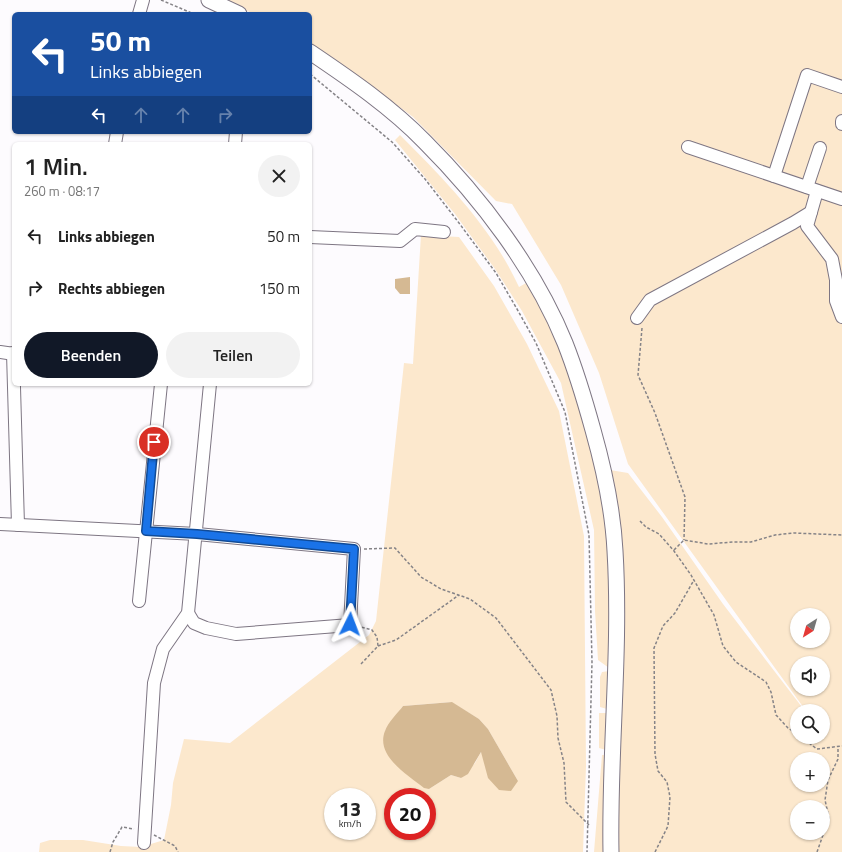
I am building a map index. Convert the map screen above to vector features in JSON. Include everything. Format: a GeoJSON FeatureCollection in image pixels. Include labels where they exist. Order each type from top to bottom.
{"type":"FeatureCollection","features":[{"type":"Feature","properties":{"kind":"main road"},"geometry":{"type":"LineString","coordinates":[[209,0],[235,12]]}},
{"type":"Feature","properties":{"kind":"main road"},"geometry":{"type":"LineString","coordinates":[[312,53],[383,104],[424,140],[467,187],[507,239],[532,278],[564,342],[583,395],[605,472],[615,550],[615,698],[611,765],[610,852]]}},
{"type":"Feature","properties":{"kind":"lane"},"geometry":{"type":"LineString","coordinates":[[139,12],[143,0]]}},
{"type":"Feature","properties":{"kind":"lane"},"geometry":{"type":"LineString","coordinates":[[774,176],[807,75],[842,87]]}},
{"type":"Feature","properties":{"kind":"lane"},"geometry":{"type":"LineString","coordinates":[[688,148],[842,199]]}},
{"type":"Feature","properties":{"kind":"lane"},"geometry":{"type":"LineString","coordinates":[[820,148],[812,189],[811,212],[806,226],[832,259],[836,280],[836,301],[842,317]]}},
{"type":"Feature","properties":{"kind":"lane"},"geometry":{"type":"LineString","coordinates":[[638,316],[650,300],[793,224],[811,212]]}},
{"type":"Feature","properties":{"kind":"lane"},"geometry":{"type":"LineString","coordinates":[[312,237],[400,241],[414,229],[444,232]]}},
{"type":"Feature","properties":{"kind":"lane"},"geometry":{"type":"LineString","coordinates":[[0,352],[12,354]]}},
{"type":"Feature","properties":{"kind":"lane"},"geometry":{"type":"LineString","coordinates":[[14,386],[18,525]]}},
{"type":"Feature","properties":{"kind":"lane"},"geometry":{"type":"LineString","coordinates":[[139,601],[161,386]]}},
{"type":"Feature","properties":{"kind":"lane"},"geometry":{"type":"LineString","coordinates":[[144,842],[154,683],[163,649],[188,613],[197,534],[210,386]]}},
{"type":"Feature","properties":{"kind":"lane"},"geometry":{"type":"LineString","coordinates":[[0,524],[197,534],[354,549],[350,624],[236,634],[206,628],[194,623],[188,613]]}},
{"type":"Feature","properties":{"kind":"path"},"geometry":{"type":"LineString","coordinates":[[160,0],[189,12]]}},
{"type":"Feature","properties":{"kind":"path"},"geometry":{"type":"LineString","coordinates":[[312,76],[392,142],[459,223],[496,273],[518,309],[536,343],[565,412],[589,535],[592,662],[589,825],[587,852]]}},
{"type":"Feature","properties":{"kind":"path"},"geometry":{"type":"LineString","coordinates":[[638,316],[642,327],[638,375],[655,413],[685,497],[684,540],[674,551]]}},
{"type":"Feature","properties":{"kind":"path"},"geometry":{"type":"LineString","coordinates":[[640,521],[646,527],[659,534],[674,551],[694,580],[714,614],[723,646],[736,662],[766,682],[771,692],[776,715],[790,729]]}},
{"type":"Feature","properties":{"kind":"path"},"geometry":{"type":"LineString","coordinates":[[684,540],[708,544],[751,542],[775,535],[794,533],[842,535]]}},
{"type":"Feature","properties":{"kind":"path"},"geometry":{"type":"LineString","coordinates":[[354,549],[395,548],[421,577],[441,589],[470,599],[496,618],[551,690],[557,716],[558,738],[564,763],[566,802],[589,825]]}},
{"type":"Feature","properties":{"kind":"path"},"geometry":{"type":"LineString","coordinates":[[655,852],[668,826],[670,797],[667,782],[658,771],[655,754],[654,648],[663,626],[675,613],[694,580]]}},
{"type":"Feature","properties":{"kind":"path"},"geometry":{"type":"LineString","coordinates":[[361,664],[378,646],[396,640],[459,595]]}},
{"type":"Feature","properties":{"kind":"path"},"geometry":{"type":"LineString","coordinates":[[350,624],[372,630],[377,637],[378,646]]}},
{"type":"Feature","properties":{"kind":"path"},"geometry":{"type":"LineString","coordinates":[[810,744],[817,749],[842,746]]}},
{"type":"Feature","properties":{"kind":"path"},"geometry":{"type":"LineString","coordinates":[[817,852],[829,818],[825,800],[828,780],[838,759],[838,747]]}},
{"type":"Feature","properties":{"kind":"shaded area"},"geometry":{"type":"Polygon","coordinates":[[[225,0],[842,0],[842,852],[617,852],[610,470],[628,473],[662,517],[723,604],[790,691],[790,696],[794,696],[800,704],[790,704],[790,744],[830,744],[830,704],[801,704],[795,696],[830,696],[830,656],[790,656],[790,689],[628,464],[599,373],[561,285],[512,204],[496,201],[413,117],[332,57],[312,46],[312,12],[250,12],[225,0]]]}},
{"type":"Feature","properties":{"kind":"shaded area"},"geometry":{"type":"Polygon","coordinates":[[[400,135],[434,169],[481,225],[508,265],[519,287],[528,282],[560,349],[586,420],[603,495],[609,549],[610,631],[605,852],[594,852],[602,755],[605,755],[606,750],[599,748],[599,713],[607,713],[607,709],[600,707],[600,677],[602,672],[609,671],[609,668],[598,660],[595,611],[594,530],[561,383],[522,311],[495,269],[455,214],[395,140],[400,135]]]}},
{"type":"Feature","properties":{"kind":"shaded area"},"geometry":{"type":"Polygon","coordinates":[[[421,235],[459,237],[494,286],[527,344],[559,411],[584,536],[586,766],[583,852],[39,852],[40,843],[50,840],[83,840],[121,846],[141,847],[164,840],[171,805],[173,783],[184,739],[230,743],[369,635],[376,621],[404,363],[413,364],[421,235]],[[451,702],[403,706],[385,731],[428,788],[384,788],[384,840],[436,840],[436,788],[431,788],[451,775],[461,778],[475,763],[481,752],[518,781],[488,729],[479,719],[451,702]]]}},
{"type":"Feature","properties":{"kind":"shaded area"},"geometry":{"type":"Polygon","coordinates":[[[410,277],[410,294],[400,294],[395,288],[395,279],[410,277]]]}},
{"type":"Feature","properties":{"kind":"shaded area"},"geometry":{"type":"Polygon","coordinates":[[[452,702],[479,719],[488,729],[518,781],[511,791],[499,790],[488,778],[481,752],[468,774],[461,778],[451,775],[431,788],[424,788],[402,771],[389,757],[383,740],[386,728],[403,706],[452,702]]]}},
{"type":"Feature","properties":{"kind":"route"},"geometry":{"type":"LineString","coordinates":[[154,442],[146,531],[197,534],[354,549],[350,624]]}}]}
